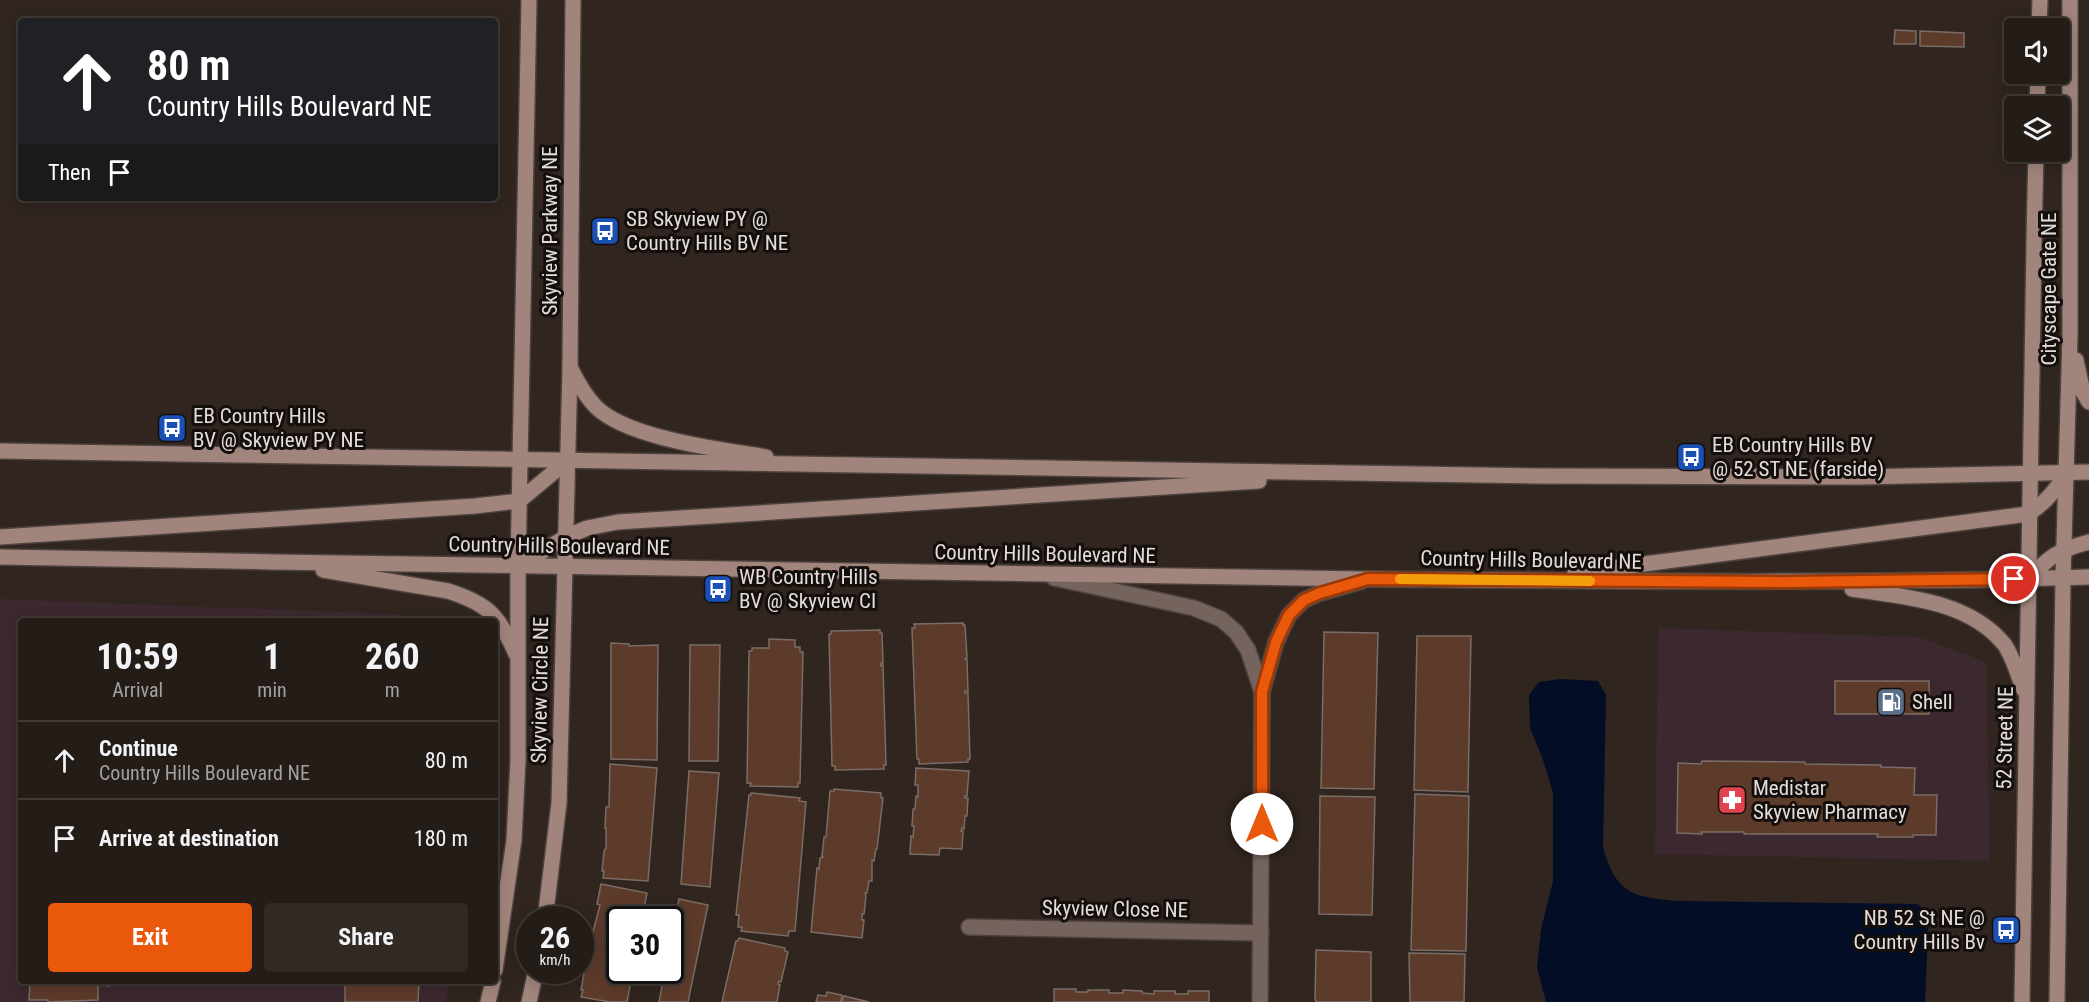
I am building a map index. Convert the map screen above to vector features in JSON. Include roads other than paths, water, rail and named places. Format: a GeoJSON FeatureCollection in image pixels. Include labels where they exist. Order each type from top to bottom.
{"type":"FeatureCollection","features":[{"type":"Feature","properties":{"kind":"main road","name":"Skyview Parkway NE"},"geometry":{"type":"LineString","coordinates":[[520,461],[529,0]]}},
{"type":"Feature","properties":{"kind":"main road","name":"Skyview Parkway NE"},"geometry":{"type":"LineString","coordinates":[[567,461],[573,0]]}},
{"type":"Feature","properties":{"kind":"main road"},"geometry":{"type":"LineString","coordinates":[[2039,18],[2040,0]]}},
{"type":"Feature","properties":{"kind":"main road","name":"Cityscape Gate NE"},"geometry":{"type":"LineString","coordinates":[[2063,578],[2070,336],[2070,0]]}},
{"type":"Feature","properties":{"kind":"main road","name":"Cityscape Gate NE"},"geometry":{"type":"LineString","coordinates":[[2028,474],[2036,162]]}},
{"type":"Feature","properties":{"kind":"main road"},"geometry":{"type":"LineString","coordinates":[[2070,336],[2083,392],[2089,402]]}},
{"type":"Feature","properties":{"kind":"main road"},"geometry":{"type":"LineString","coordinates":[[570,368],[582,391],[598,409],[630,427],[673,441],[810,465]]}},
{"type":"Feature","properties":{"kind":"main road"},"geometry":{"type":"LineString","coordinates":[[0,451],[1369,474],[1800,477],[2089,472]]}},
{"type":"Feature","properties":{"kind":"main road","name":"Skyview Circle NE"},"geometry":{"type":"LineString","coordinates":[[498,949],[514,840],[518,760],[520,461]]}},
{"type":"Feature","properties":{"kind":"main road"},"geometry":{"type":"LineString","coordinates":[[0,537],[475,506],[519,501],[567,461]]}},
{"type":"Feature","properties":{"kind":"main road","name":"Skyview Circle NE"},"geometry":{"type":"LineString","coordinates":[[547,906],[559,803],[567,461]]}},
{"type":"Feature","properties":{"kind":"main road"},"geometry":{"type":"LineString","coordinates":[[1518,581],[2028,514],[2053,494],[2067,473]]}},
{"type":"Feature","properties":{"kind":"main road"},"geometry":{"type":"LineString","coordinates":[[518,566],[566,537],[587,528],[618,522],[1369,474]]}},
{"type":"Feature","properties":{"kind":"main road","name":"52 Street NE"},"geometry":{"type":"LineString","coordinates":[[2022,1002],[2029,579],[2028,474]]}},
{"type":"Feature","properties":{"kind":"main road"},"geometry":{"type":"LineString","coordinates":[[2029,579],[2048,559],[2064,548],[2089,542]]}},
{"type":"Feature","properties":{"kind":"main road","name":"Country Hills Boulevard NE"},"geometry":{"type":"LineString","coordinates":[[0,557],[1518,581],[1811,582],[2089,577]]}},
{"type":"Feature","properties":{"kind":"main road"},"geometry":{"type":"LineString","coordinates":[[274,562],[448,591],[467,597],[483,606],[497,618]]}},
{"type":"Feature","properties":{"kind":"main road"},"geometry":{"type":"LineString","coordinates":[[2057,1002],[2063,578]]}},
{"type":"Feature","properties":{"kind":"main road"},"geometry":{"type":"LineString","coordinates":[[1811,582],[1923,600],[1972,617],[1988,627],[2006,646],[2027,699]]}},
{"type":"Feature","properties":{"kind":"main road"},"geometry":{"type":"LineString","coordinates":[[498,619],[519,660]]}},
{"type":"Feature","properties":{"kind":"main road"},"geometry":{"type":"LineString","coordinates":[[488,1002],[492,984]]}},
{"type":"Feature","properties":{"kind":"main road"},"geometry":{"type":"LineString","coordinates":[[529,1002],[533,984]]}},
{"type":"Feature","properties":{"kind":"street"},"geometry":{"type":"LineString","coordinates":[[1038,575],[1194,608],[1221,619],[1236,633],[1248,650],[1262,692]]}},
{"type":"Feature","properties":{"kind":"street"},"geometry":{"type":"LineString","coordinates":[[1260,1002],[1262,692],[1276,642],[1289,615],[1304,600],[1368,579]]}},
{"type":"Feature","properties":{"kind":"street","name":"Skyview Close NE"},"geometry":{"type":"LineString","coordinates":[[969,927],[1261,933]]}},
{"type":"Feature","properties":{"kind":"water"},"geometry":{"type":"Polygon","coordinates":[[[1561,679],[1598,681],[1606,695],[1603,847],[1608,863],[1621,884],[1638,895],[1677,901],[1917,904],[1929,913],[1925,1002],[1546,1002],[1537,967],[1541,930],[1553,881],[1553,793],[1530,728],[1529,695],[1539,682],[1561,679]]]}},
{"type":"Feature","properties":{"kind":"place","name":"SB Skyview PY @ Country Hills BV NE"},"geometry":{"type":"Point","coordinates":[605,231]}},
{"type":"Feature","properties":{"kind":"place","name":"EB Country Hills BV @ Skyview PY NE"},"geometry":{"type":"Point","coordinates":[172,428]}},
{"type":"Feature","properties":{"kind":"place","name":"EB Country Hills BV @ 52 ST NE (farside)"},"geometry":{"type":"Point","coordinates":[1691,457]}},
{"type":"Feature","properties":{"kind":"place","name":"WB Country Hills BV @ Skyview CI"},"geometry":{"type":"Point","coordinates":[718,589]}},
{"type":"Feature","properties":{"kind":"place","name":"Shell"},"geometry":{"type":"Point","coordinates":[1891,702]}},
{"type":"Feature","properties":{"kind":"place","name":"Medistar Skyview Pharmacy"},"geometry":{"type":"Point","coordinates":[1732,800]}},
{"type":"Feature","properties":{"kind":"place","name":"NB 52 St NE @ Country Hills Bv"},"geometry":{"type":"Point","coordinates":[2006,930]}}]}
